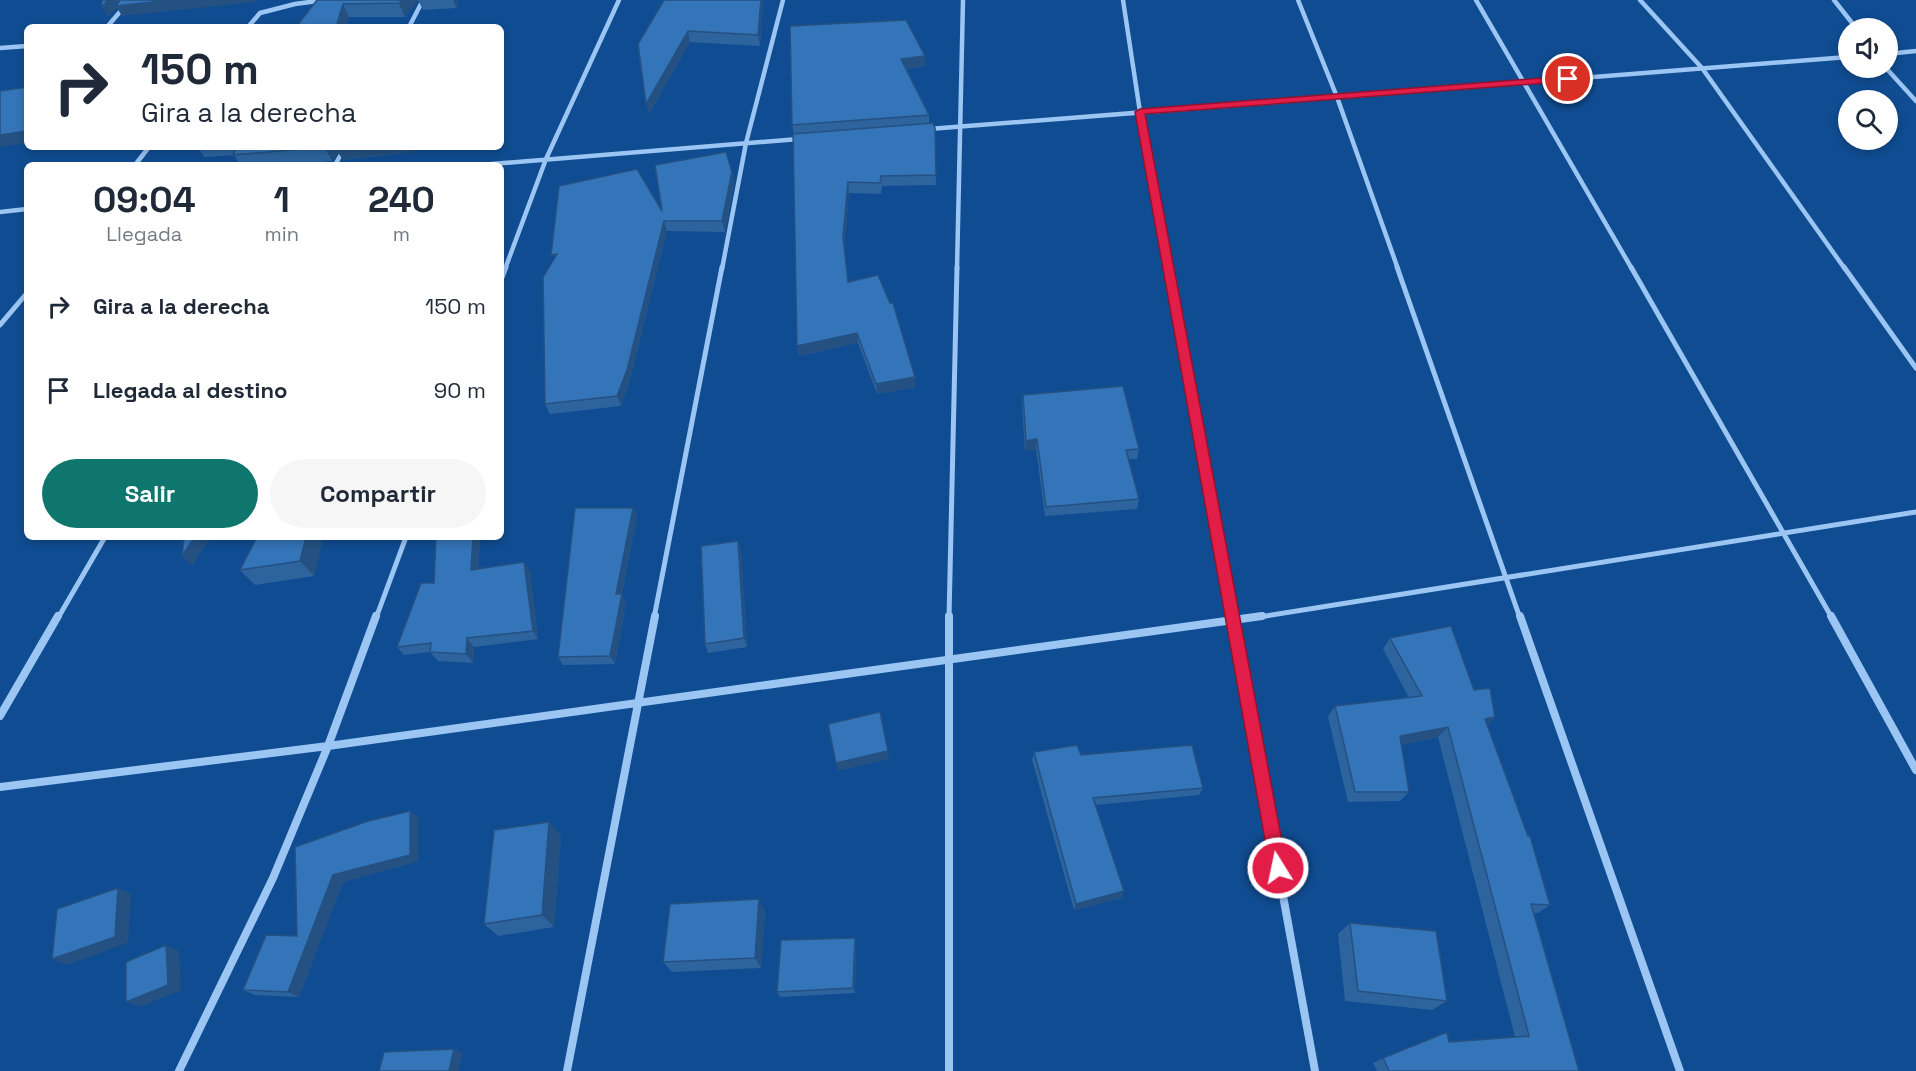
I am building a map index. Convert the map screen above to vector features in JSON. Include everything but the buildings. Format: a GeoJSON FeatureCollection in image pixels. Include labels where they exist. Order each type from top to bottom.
{"type":"FeatureCollection","features":[{"type":"Feature","properties":{"kind":"street"},"geometry":{"type":"LineString","coordinates":[[109,24],[130,0]]}},
{"type":"Feature","properties":{"kind":"street"},"geometry":{"type":"LineString","coordinates":[[251,24],[260,13],[295,4],[325,0]]}},
{"type":"Feature","properties":{"kind":"street"},"geometry":{"type":"LineString","coordinates":[[411,24],[423,0]]}},
{"type":"Feature","properties":{"kind":"street"},"geometry":{"type":"LineString","coordinates":[[504,272],[546,159],[619,0]]}},
{"type":"Feature","properties":{"kind":"street"},"geometry":{"type":"LineString","coordinates":[[567,1071],[746,143],[783,0]]}},
{"type":"Feature","properties":{"kind":"street"},"geometry":{"type":"LineString","coordinates":[[949,1071],[948,661],[963,0]]}},
{"type":"Feature","properties":{"kind":"street"},"geometry":{"type":"LineString","coordinates":[[1123,0],[1140,112],[1315,1071]]}},
{"type":"Feature","properties":{"kind":"street"},"geometry":{"type":"LineString","coordinates":[[1298,0],[1337,97],[1680,1071]]}},
{"type":"Feature","properties":{"kind":"street"},"geometry":{"type":"LineString","coordinates":[[1476,0],[1785,533],[1916,770]]}},
{"type":"Feature","properties":{"kind":"street"},"geometry":{"type":"LineString","coordinates":[[1640,0],[1702,68],[1916,368]]}},
{"type":"Feature","properties":{"kind":"street"},"geometry":{"type":"LineString","coordinates":[[1834,0],[1848,18]]}},
{"type":"Feature","properties":{"kind":"street"},"geometry":{"type":"LineString","coordinates":[[0,48],[24,46]]}},
{"type":"Feature","properties":{"kind":"street"},"geometry":{"type":"LineString","coordinates":[[1898,53],[1916,51]]}},
{"type":"Feature","properties":{"kind":"street"},"geometry":{"type":"LineString","coordinates":[[924,129],[1838,58]]}},
{"type":"Feature","properties":{"kind":"street"},"geometry":{"type":"LineString","coordinates":[[1895,78],[1916,101]]}},
{"type":"Feature","properties":{"kind":"street"},"geometry":{"type":"LineString","coordinates":[[504,163],[805,138]]}},
{"type":"Feature","properties":{"kind":"street"},"geometry":{"type":"LineString","coordinates":[[138,162],[148,150]]}},
{"type":"Feature","properties":{"kind":"street"},"geometry":{"type":"LineString","coordinates":[[0,212],[24,209]]}},
{"type":"Feature","properties":{"kind":"street"},"geometry":{"type":"LineString","coordinates":[[0,325],[24,297]]}},
{"type":"Feature","properties":{"kind":"street"},"geometry":{"type":"LineString","coordinates":[[0,788],[328,746],[1233,621],[1916,512]]}},
{"type":"Feature","properties":{"kind":"street"},"geometry":{"type":"LineString","coordinates":[[0,716],[103,540]]}},
{"type":"Feature","properties":{"kind":"street"},"geometry":{"type":"LineString","coordinates":[[179,1071],[273,878],[328,746],[404,540]]}},
{"type":"Feature","properties":{"kind":"route"},"geometry":{"type":"LineString","coordinates":[[1278,868],[1140,112],[1568,79]]}}]}
